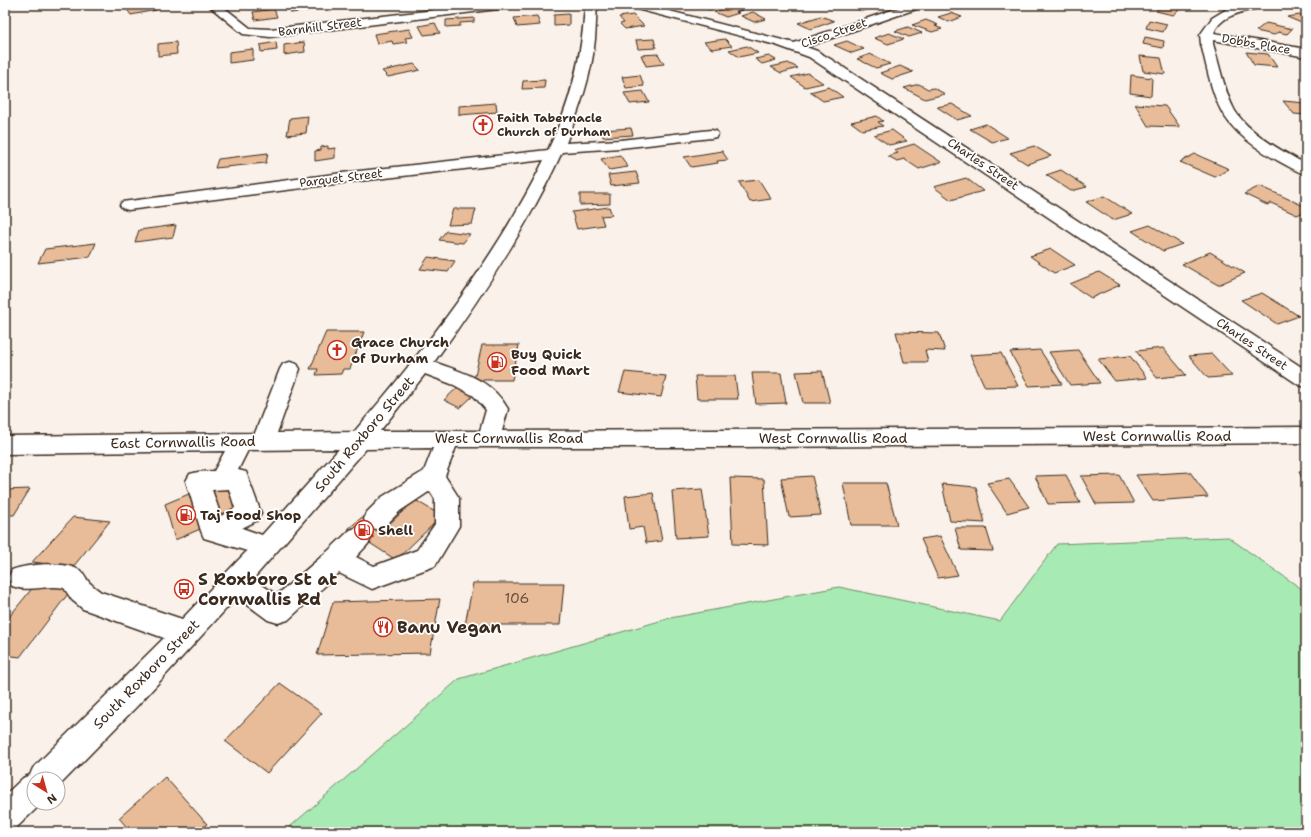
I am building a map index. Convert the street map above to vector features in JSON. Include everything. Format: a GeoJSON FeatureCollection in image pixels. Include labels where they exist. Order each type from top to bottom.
{"type":"FeatureCollection","features":[{"type":"Feature","properties":{"kind":"street","name":"Barnhill Street"},"geometry":{"type":"LineString","coordinates":[[214,5],[247,31],[270,33],[506,5]]}},
{"type":"Feature","properties":{"kind":"street","name":"South Roxboro Street"},"geometry":{"type":"LineString","coordinates":[[52,771],[187,633],[326,482],[394,401],[462,312],[506,243],[556,151],[583,76],[589,44],[591,5]]}},
{"type":"Feature","properties":{"kind":"street","name":"Charles Street"},"geometry":{"type":"LineString","coordinates":[[634,5],[795,47],[813,54],[857,81],[1306,380]]}},
{"type":"Feature","properties":{"kind":"street","name":"Cisco Street"},"geometry":{"type":"LineString","coordinates":[[795,47],[918,5]]}},
{"type":"Feature","properties":{"kind":"street"},"geometry":{"type":"LineString","coordinates":[[1257,5],[1223,15],[1214,21],[1207,29],[1207,44],[1230,114],[1253,136],[1306,170]]}},
{"type":"Feature","properties":{"kind":"street","name":"Dobbs Place"},"geometry":{"type":"LineString","coordinates":[[1206,35],[1306,53]]}},
{"type":"Feature","properties":{"kind":"street","name":"Parquet Street"},"geometry":{"type":"LineString","coordinates":[[128,206],[556,151],[711,134]]}},
{"type":"Feature","properties":{"kind":"street"},"geometry":{"type":"LineString","coordinates":[[421,365],[460,380],[482,391],[497,409],[489,438]]}},
{"type":"Feature","properties":{"kind":"street"},"geometry":{"type":"LineString","coordinates":[[221,480],[253,441],[290,369]]}},
{"type":"Feature","properties":{"kind":"street","name":"West Cornwallis Road"},"geometry":{"type":"LineString","coordinates":[[361,440],[448,438],[740,439],[1306,435]]}},
{"type":"Feature","properties":{"kind":"street"},"geometry":{"type":"LineString","coordinates":[[376,519],[391,504],[433,477],[448,438]]}},
{"type":"Feature","properties":{"kind":"street","name":"East Cornwallis Road"},"geometry":{"type":"LineString","coordinates":[[5,445],[361,440]]}},
{"type":"Feature","properties":{"kind":"street"},"geometry":{"type":"LineString","coordinates":[[338,559],[372,578],[426,558],[447,526],[447,498],[433,477]]}},
{"type":"Feature","properties":{"kind":"street"},"geometry":{"type":"LineString","coordinates":[[238,479],[249,513],[213,531],[198,481],[238,479]]}},
{"type":"Feature","properties":{"kind":"street"},"geometry":{"type":"LineString","coordinates":[[213,531],[236,536],[266,547]]}},
{"type":"Feature","properties":{"kind":"street"},"geometry":{"type":"LineString","coordinates":[[235,581],[278,611],[338,559],[359,537]]}},
{"type":"Feature","properties":{"kind":"street"},"geometry":{"type":"LineString","coordinates":[[21,578],[56,575],[72,579],[81,592],[92,601],[187,633]]}},
{"type":"Feature","properties":{"kind":"street"},"geometry":{"type":"LineString","coordinates":[[5,817],[26,797]]}},
{"type":"Feature","properties":{"kind":"green space"},"geometry":{"type":"Polygon","coordinates":[[[1228,537],[1306,592],[1306,832],[284,832],[459,679],[670,618],[839,587],[1000,621],[1057,544],[1228,537]]]}},
{"type":"Feature","properties":{"kind":"building"},"geometry":{"type":"Polygon","coordinates":[[[141,5],[152,5],[156,10],[131,15],[126,8],[141,5]]]}},
{"type":"Feature","properties":{"kind":"building"},"geometry":{"type":"Polygon","coordinates":[[[321,5],[321,9],[291,13],[291,7],[321,5]]]}},
{"type":"Feature","properties":{"kind":"building"},"geometry":{"type":"Polygon","coordinates":[[[699,5],[723,5],[709,10],[699,5]]]}},
{"type":"Feature","properties":{"kind":"building"},"geometry":{"type":"Polygon","coordinates":[[[857,5],[872,5],[876,7],[862,11],[852,7],[857,5]]]}},
{"type":"Feature","properties":{"kind":"building"},"geometry":{"type":"Polygon","coordinates":[[[1163,5],[1182,8],[1173,15],[1156,11],[1163,5]]]}},
{"type":"Feature","properties":{"kind":"building"},"geometry":{"type":"Polygon","coordinates":[[[733,6],[742,10],[736,12],[739,13],[726,17],[714,12],[733,6]]]}},
{"type":"Feature","properties":{"kind":"building"},"geometry":{"type":"Polygon","coordinates":[[[274,9],[277,17],[255,20],[253,12],[274,9]]]}},
{"type":"Feature","properties":{"kind":"building"},"geometry":{"type":"Polygon","coordinates":[[[753,12],[766,19],[754,22],[741,16],[753,12]]]}},
{"type":"Feature","properties":{"kind":"building"},"geometry":{"type":"Polygon","coordinates":[[[951,13],[962,17],[949,22],[938,17],[951,13]]]}},
{"type":"Feature","properties":{"kind":"building"},"geometry":{"type":"Polygon","coordinates":[[[569,14],[569,25],[554,26],[554,15],[569,14]]]}},
{"type":"Feature","properties":{"kind":"building"},"geometry":{"type":"Polygon","coordinates":[[[1306,14],[1306,25],[1287,17],[1306,14]]]}},
{"type":"Feature","properties":{"kind":"building"},"geometry":{"type":"Polygon","coordinates":[[[633,15],[644,26],[625,29],[620,24],[624,23],[619,17],[633,15]]]}},
{"type":"Feature","properties":{"kind":"building"},"geometry":{"type":"Polygon","coordinates":[[[537,16],[540,25],[517,27],[514,18],[537,16]]]}},
{"type":"Feature","properties":{"kind":"building"},"geometry":{"type":"Polygon","coordinates":[[[821,16],[834,21],[811,29],[798,23],[821,16]]]}},
{"type":"Feature","properties":{"kind":"building"},"geometry":{"type":"Polygon","coordinates":[[[474,18],[474,22],[460,23],[460,26],[446,27],[446,20],[474,18]]]}},
{"type":"Feature","properties":{"kind":"building"},"geometry":{"type":"Polygon","coordinates":[[[926,20],[938,25],[935,26],[942,29],[932,32],[912,25],[926,20]]]}},
{"type":"Feature","properties":{"kind":"building"},"geometry":{"type":"Polygon","coordinates":[[[1149,20],[1167,24],[1163,32],[1146,28],[1149,20]]]}},
{"type":"Feature","properties":{"kind":"building"},"geometry":{"type":"Polygon","coordinates":[[[435,23],[440,33],[424,35],[419,26],[435,23]]]}},
{"type":"Feature","properties":{"kind":"building"},"geometry":{"type":"Polygon","coordinates":[[[1266,23],[1292,29],[1287,34],[1278,32],[1274,35],[1256,31],[1266,23]]]}},
{"type":"Feature","properties":{"kind":"building"},"geometry":{"type":"Polygon","coordinates":[[[908,27],[922,33],[909,37],[895,31],[908,27]]]}},
{"type":"Feature","properties":{"kind":"building"},"geometry":{"type":"Polygon","coordinates":[[[409,29],[413,37],[405,38],[407,42],[393,44],[392,41],[377,44],[374,34],[409,29]]]}},
{"type":"Feature","properties":{"kind":"building"},"geometry":{"type":"Polygon","coordinates":[[[889,33],[904,39],[888,44],[874,38],[889,33]]]}},
{"type":"Feature","properties":{"kind":"building"},"geometry":{"type":"Polygon","coordinates":[[[1145,37],[1164,41],[1163,48],[1143,44],[1145,37]]]}},
{"type":"Feature","properties":{"kind":"building"},"geometry":{"type":"Polygon","coordinates":[[[654,39],[656,48],[638,49],[636,40],[654,39]]]}},
{"type":"Feature","properties":{"kind":"building"},"geometry":{"type":"Polygon","coordinates":[[[725,39],[732,46],[712,49],[704,42],[725,39]]]}},
{"type":"Feature","properties":{"kind":"building"},"geometry":{"type":"Polygon","coordinates":[[[847,41],[864,49],[852,53],[834,45],[847,41]]]}},
{"type":"Feature","properties":{"kind":"building"},"geometry":{"type":"Polygon","coordinates":[[[176,42],[177,54],[158,56],[158,44],[176,42]]]}},
{"type":"Feature","properties":{"kind":"building"},"geometry":{"type":"Polygon","coordinates":[[[276,42],[277,50],[261,52],[260,45],[276,42]]]}},
{"type":"Feature","properties":{"kind":"building"},"geometry":{"type":"Polygon","coordinates":[[[304,42],[305,52],[284,55],[284,45],[304,42]]]}},
{"type":"Feature","properties":{"kind":"building"},"geometry":{"type":"Polygon","coordinates":[[[747,46],[758,53],[739,57],[729,50],[747,46]]]}},
{"type":"Feature","properties":{"kind":"building"},"geometry":{"type":"Polygon","coordinates":[[[253,49],[253,60],[229,63],[229,52],[253,49]]]}},
{"type":"Feature","properties":{"kind":"building"},"geometry":{"type":"Polygon","coordinates":[[[1246,52],[1268,54],[1277,67],[1254,65],[1246,52]]]}},
{"type":"Feature","properties":{"kind":"building"},"geometry":{"type":"Polygon","coordinates":[[[658,54],[664,64],[646,66],[641,55],[658,54]]]}},
{"type":"Feature","properties":{"kind":"building"},"geometry":{"type":"Polygon","coordinates":[[[870,54],[890,64],[876,68],[857,59],[870,54]]]}},
{"type":"Feature","properties":{"kind":"building"},"geometry":{"type":"Polygon","coordinates":[[[769,56],[776,60],[762,64],[755,59],[769,56]]]}},
{"type":"Feature","properties":{"kind":"building"},"geometry":{"type":"Polygon","coordinates":[[[1140,56],[1161,58],[1165,74],[1143,71],[1140,56]]]}},
{"type":"Feature","properties":{"kind":"building"},"geometry":{"type":"Polygon","coordinates":[[[788,63],[798,68],[781,73],[771,67],[788,63]]]}},
{"type":"Feature","properties":{"kind":"building"},"geometry":{"type":"Polygon","coordinates":[[[414,64],[420,70],[388,77],[382,71],[414,64]]]}},
{"type":"Feature","properties":{"kind":"building"},"geometry":{"type":"Polygon","coordinates":[[[900,66],[913,72],[892,79],[880,73],[900,66]]]}},
{"type":"Feature","properties":{"kind":"building"},"geometry":{"type":"Polygon","coordinates":[[[808,73],[823,83],[805,87],[791,77],[808,73]]]}},
{"type":"Feature","properties":{"kind":"building"},"geometry":{"type":"Polygon","coordinates":[[[640,75],[644,86],[626,88],[622,77],[640,75]]]}},
{"type":"Feature","properties":{"kind":"building"},"geometry":{"type":"Polygon","coordinates":[[[1131,75],[1152,78],[1151,96],[1130,93],[1131,75]]]}},
{"type":"Feature","properties":{"kind":"building"},"geometry":{"type":"Polygon","coordinates":[[[545,80],[544,88],[522,89],[523,81],[545,80]]]}},
{"type":"Feature","properties":{"kind":"building"},"geometry":{"type":"Polygon","coordinates":[[[919,84],[928,89],[934,88],[945,94],[925,99],[904,88],[919,84]]]}},
{"type":"Feature","properties":{"kind":"building"},"geometry":{"type":"Polygon","coordinates":[[[829,87],[843,97],[823,101],[810,92],[829,87]]]}},
{"type":"Feature","properties":{"kind":"building"},"geometry":{"type":"Polygon","coordinates":[[[643,91],[649,102],[630,104],[624,93],[643,91]]]}},
{"type":"Feature","properties":{"kind":"building"},"geometry":{"type":"Polygon","coordinates":[[[1283,101],[1306,103],[1306,115],[1294,114],[1283,101]]]}},
{"type":"Feature","properties":{"kind":"building"},"geometry":{"type":"Polygon","coordinates":[[[496,103],[497,112],[459,115],[459,106],[496,103]]]}},
{"type":"Feature","properties":{"kind":"building"},"geometry":{"type":"Polygon","coordinates":[[[952,104],[972,116],[957,120],[937,107],[952,104]]]}},
{"type":"Feature","properties":{"kind":"building"},"geometry":{"type":"Polygon","coordinates":[[[1135,104],[1165,106],[1180,127],[1148,126],[1135,104]]]}},
{"type":"Feature","properties":{"kind":"building"},"geometry":{"type":"Polygon","coordinates":[[[308,116],[306,133],[287,135],[290,118],[308,116]]]}},
{"type":"Feature","properties":{"kind":"building"},"geometry":{"type":"Polygon","coordinates":[[[877,116],[883,121],[878,122],[883,126],[862,130],[851,122],[877,116]]]}},
{"type":"Feature","properties":{"kind":"building"},"geometry":{"type":"Polygon","coordinates":[[[986,124],[1008,138],[992,142],[970,129],[986,124]]]}},
{"type":"Feature","properties":{"kind":"building"},"geometry":{"type":"Polygon","coordinates":[[[631,128],[633,135],[603,137],[602,130],[631,128]]]}},
{"type":"Feature","properties":{"kind":"building"},"geometry":{"type":"Polygon","coordinates":[[[892,130],[907,141],[889,145],[874,135],[892,130]]]}},
{"type":"Feature","properties":{"kind":"building"},"geometry":{"type":"Polygon","coordinates":[[[914,144],[941,162],[919,169],[904,159],[897,161],[888,156],[898,153],[894,150],[914,144]]]}},
{"type":"Feature","properties":{"kind":"building"},"geometry":{"type":"Polygon","coordinates":[[[328,146],[328,149],[335,148],[335,158],[315,161],[315,151],[321,150],[321,147],[328,146]]]}},
{"type":"Feature","properties":{"kind":"building"},"geometry":{"type":"Polygon","coordinates":[[[1034,146],[1051,156],[1027,164],[1010,153],[1034,146]]]}},
{"type":"Feature","properties":{"kind":"building"},"geometry":{"type":"Polygon","coordinates":[[[722,151],[728,160],[717,161],[718,163],[691,167],[684,157],[722,151]]]}},
{"type":"Feature","properties":{"kind":"building"},"geometry":{"type":"Polygon","coordinates":[[[268,153],[266,163],[215,168],[218,159],[268,153]]]}},
{"type":"Feature","properties":{"kind":"building"},"geometry":{"type":"Polygon","coordinates":[[[1195,154],[1229,169],[1215,177],[1180,162],[1195,154]]]}},
{"type":"Feature","properties":{"kind":"building"},"geometry":{"type":"Polygon","coordinates":[[[620,155],[628,167],[609,170],[601,159],[620,155]]]}},
{"type":"Feature","properties":{"kind":"building"},"geometry":{"type":"Polygon","coordinates":[[[1061,170],[1087,187],[1071,191],[1046,175],[1061,170]]]}},
{"type":"Feature","properties":{"kind":"building"},"geometry":{"type":"Polygon","coordinates":[[[636,172],[640,183],[611,186],[608,175],[636,172]]]}},
{"type":"Feature","properties":{"kind":"building"},"geometry":{"type":"Polygon","coordinates":[[[966,178],[983,191],[951,200],[934,187],[966,178]]]}},
{"type":"Feature","properties":{"kind":"building"},"geometry":{"type":"Polygon","coordinates":[[[759,180],[771,199],[750,202],[739,182],[759,180]]]}},
{"type":"Feature","properties":{"kind":"building"},"geometry":{"type":"Polygon","coordinates":[[[1260,186],[1306,207],[1306,211],[1297,215],[1271,203],[1267,205],[1244,194],[1260,186]]]}},
{"type":"Feature","properties":{"kind":"building"},"geometry":{"type":"Polygon","coordinates":[[[580,194],[610,194],[610,204],[580,205],[580,194]]]}},
{"type":"Feature","properties":{"kind":"building"},"geometry":{"type":"Polygon","coordinates":[[[1104,196],[1132,214],[1113,220],[1086,202],[1104,196]]]}},
{"type":"Feature","properties":{"kind":"building"},"geometry":{"type":"Polygon","coordinates":[[[609,207],[612,215],[601,216],[604,225],[577,229],[572,212],[609,207]]]}},
{"type":"Feature","properties":{"kind":"building"},"geometry":{"type":"Polygon","coordinates":[[[453,209],[476,209],[472,224],[448,225],[453,209]]]}},
{"type":"Feature","properties":{"kind":"building"},"geometry":{"type":"Polygon","coordinates":[[[176,225],[173,237],[135,242],[139,230],[176,225]]]}},
{"type":"Feature","properties":{"kind":"building"},"geometry":{"type":"Polygon","coordinates":[[[1150,225],[1182,244],[1163,251],[1132,231],[1150,225]]]}},
{"type":"Feature","properties":{"kind":"building"},"geometry":{"type":"Polygon","coordinates":[[[446,231],[470,234],[463,243],[439,240],[446,231]]]}},
{"type":"Feature","properties":{"kind":"building"},"geometry":{"type":"Polygon","coordinates":[[[96,243],[90,257],[38,263],[45,249],[96,243]]]}},
{"type":"Feature","properties":{"kind":"building"},"geometry":{"type":"Polygon","coordinates":[[[1051,249],[1075,265],[1054,273],[1030,256],[1051,249]]]}},
{"type":"Feature","properties":{"kind":"building"},"geometry":{"type":"Polygon","coordinates":[[[1210,252],[1245,273],[1218,285],[1182,264],[1210,252]]]}},
{"type":"Feature","properties":{"kind":"building"},"geometry":{"type":"Polygon","coordinates":[[[428,257],[455,261],[448,272],[420,269],[428,257]]]}},
{"type":"Feature","properties":{"kind":"building"},"geometry":{"type":"Polygon","coordinates":[[[1099,272],[1120,285],[1091,298],[1070,284],[1099,272]]]}},
{"type":"Feature","properties":{"kind":"building"},"geometry":{"type":"Polygon","coordinates":[[[1262,293],[1299,316],[1277,324],[1241,300],[1262,293]]]}},
{"type":"Feature","properties":{"kind":"building","name":"Grace Church of Durham"},"geometry":{"type":"Polygon","coordinates":[[[326,332],[364,332],[350,369],[343,369],[341,374],[316,375],[318,369],[310,369],[326,332]]]}},
{"type":"Feature","properties":{"kind":"building"},"geometry":{"type":"Polygon","coordinates":[[[896,332],[939,333],[945,351],[925,350],[928,362],[904,362],[896,332]]]}},
{"type":"Feature","properties":{"kind":"building","name":"Buy Quick Food Mart"},"geometry":{"type":"Polygon","coordinates":[[[482,345],[519,345],[512,380],[474,380],[482,345]]]}},
{"type":"Feature","properties":{"kind":"building"},"geometry":{"type":"Polygon","coordinates":[[[1163,348],[1186,375],[1157,378],[1136,351],[1163,348]]]}},
{"type":"Feature","properties":{"kind":"building"},"geometry":{"type":"Polygon","coordinates":[[[1040,350],[1062,384],[1029,386],[1010,352],[1040,350]]]}},
{"type":"Feature","properties":{"kind":"building"},"geometry":{"type":"Polygon","coordinates":[[[1078,350],[1100,383],[1070,385],[1049,352],[1078,350]]]}},
{"type":"Feature","properties":{"kind":"building"},"geometry":{"type":"Polygon","coordinates":[[[1001,353],[1018,386],[985,387],[970,355],[1001,353]]]}},
{"type":"Feature","properties":{"kind":"building"},"geometry":{"type":"Polygon","coordinates":[[[1212,354],[1232,376],[1208,378],[1189,356],[1212,354]]]}},
{"type":"Feature","properties":{"kind":"building"},"geometry":{"type":"Polygon","coordinates":[[[1130,356],[1147,378],[1115,381],[1098,359],[1130,356]]]}},
{"type":"Feature","properties":{"kind":"building"},"geometry":{"type":"Polygon","coordinates":[[[822,371],[830,403],[803,403],[796,372],[822,371]]]}},
{"type":"Feature","properties":{"kind":"building"},"geometry":{"type":"Polygon","coordinates":[[[625,372],[666,376],[661,397],[619,392],[625,372]]]}},
{"type":"Feature","properties":{"kind":"building"},"geometry":{"type":"Polygon","coordinates":[[[752,373],[781,373],[786,403],[756,404],[752,373]]]}},
{"type":"Feature","properties":{"kind":"building"},"geometry":{"type":"Polygon","coordinates":[[[695,376],[735,376],[738,399],[697,399],[695,376]]]}},
{"type":"Feature","properties":{"kind":"building"},"geometry":{"type":"Polygon","coordinates":[[[458,387],[474,395],[460,408],[444,400],[458,387]]]}},
{"type":"Feature","properties":{"kind":"building"},"geometry":{"type":"Polygon","coordinates":[[[1299,471],[1306,472],[1306,490],[1299,471]]]}},
{"type":"Feature","properties":{"kind":"building"},"geometry":{"type":"Polygon","coordinates":[[[1190,472],[1208,497],[1153,501],[1136,475],[1190,472]]]}},
{"type":"Feature","properties":{"kind":"building"},"geometry":{"type":"Polygon","coordinates":[[[1066,475],[1080,503],[1048,504],[1035,476],[1066,475]]]}},
{"type":"Feature","properties":{"kind":"building"},"geometry":{"type":"Polygon","coordinates":[[[1119,475],[1134,503],[1096,504],[1081,476],[1119,475]]]}},
{"type":"Feature","properties":{"kind":"building"},"geometry":{"type":"Polygon","coordinates":[[[812,476],[821,515],[789,517],[781,478],[812,476]]]}},
{"type":"Feature","properties":{"kind":"building"},"geometry":{"type":"Polygon","coordinates":[[[730,478],[764,479],[768,545],[733,544],[730,478]]]}},
{"type":"Feature","properties":{"kind":"building"},"geometry":{"type":"Polygon","coordinates":[[[1009,479],[1029,507],[1007,513],[987,483],[1009,479]]]}},
{"type":"Feature","properties":{"kind":"building"},"geometry":{"type":"Polygon","coordinates":[[[228,482],[240,510],[215,521],[204,493],[228,482]]]}},
{"type":"Feature","properties":{"kind":"building"},"geometry":{"type":"Polygon","coordinates":[[[843,483],[886,483],[897,525],[851,525],[843,483]]]}},
{"type":"Feature","properties":{"kind":"building"},"geometry":{"type":"Polygon","coordinates":[[[942,484],[976,487],[985,523],[950,521],[942,484]]]}},
{"type":"Feature","properties":{"kind":"building"},"geometry":{"type":"Polygon","coordinates":[[[30,489],[14,515],[5,515],[5,490],[30,489]]]}},
{"type":"Feature","properties":{"kind":"building"},"geometry":{"type":"Polygon","coordinates":[[[702,489],[709,536],[676,538],[672,491],[702,489]]]}},
{"type":"Feature","properties":{"kind":"building","name":"Taj Food Shop"},"geometry":{"type":"Polygon","coordinates":[[[196,491],[207,526],[175,540],[165,504],[196,491]]]}},
{"type":"Feature","properties":{"kind":"building"},"geometry":{"type":"Polygon","coordinates":[[[653,493],[662,541],[646,543],[643,527],[629,529],[625,496],[653,493]]]}},
{"type":"Feature","properties":{"kind":"building"},"geometry":{"type":"Polygon","coordinates":[[[415,500],[442,516],[396,560],[348,529],[367,513],[387,526],[415,500]]]}},
{"type":"Feature","properties":{"kind":"building"},"geometry":{"type":"Polygon","coordinates":[[[73,517],[110,521],[73,567],[32,562],[73,517]]]}},
{"type":"Feature","properties":{"kind":"building"},"geometry":{"type":"Polygon","coordinates":[[[955,528],[986,528],[993,551],[961,550],[955,528]]]}},
{"type":"Feature","properties":{"kind":"building"},"geometry":{"type":"Polygon","coordinates":[[[940,536],[958,575],[938,578],[921,539],[940,536]]]}},
{"type":"Feature","properties":{"kind":"building"},"geometry":{"type":"Polygon","coordinates":[[[38,581],[74,586],[20,657],[5,655],[5,622],[38,581]]]}},
{"type":"Feature","properties":{"kind":"building"},"geometry":{"type":"Polygon","coordinates":[[[473,583],[564,583],[560,625],[465,625],[473,583]]]}},
{"type":"Feature","properties":{"kind":"building"},"geometry":{"type":"Polygon","coordinates":[[[440,599],[430,653],[317,655],[333,602],[440,599]]]}},
{"type":"Feature","properties":{"kind":"building"},"geometry":{"type":"Polygon","coordinates":[[[280,683],[322,713],[267,773],[225,741],[280,683]]]}},
{"type":"Feature","properties":{"kind":"building"},"geometry":{"type":"Polygon","coordinates":[[[165,777],[207,824],[198,832],[131,832],[119,818],[165,777]]]}},
{"type":"Feature","properties":{"kind":"place","name":"Faith Tabernacle Church of Durham"},"geometry":{"type":"Point","coordinates":[483,125]}},
{"type":"Feature","properties":{"kind":"place","name":"Grace Church of Durham"},"geometry":{"type":"Point","coordinates":[337,350]}},
{"type":"Feature","properties":{"kind":"place","name":"Buy Quick Food Mart"},"geometry":{"type":"Point","coordinates":[497,362]}},
{"type":"Feature","properties":{"kind":"place","name":"Taj Food Shop"},"geometry":{"type":"Point","coordinates":[186,515]}},
{"type":"Feature","properties":{"kind":"place","name":"Shell"},"geometry":{"type":"Point","coordinates":[364,530]}},
{"type":"Feature","properties":{"kind":"place","name":"S Roxboro St at Cornwallis Rd"},"geometry":{"type":"Point","coordinates":[184,589]}},
{"type":"Feature","properties":{"kind":"place","name":"Banu Vegan"},"geometry":{"type":"Point","coordinates":[383,627]}}]}
